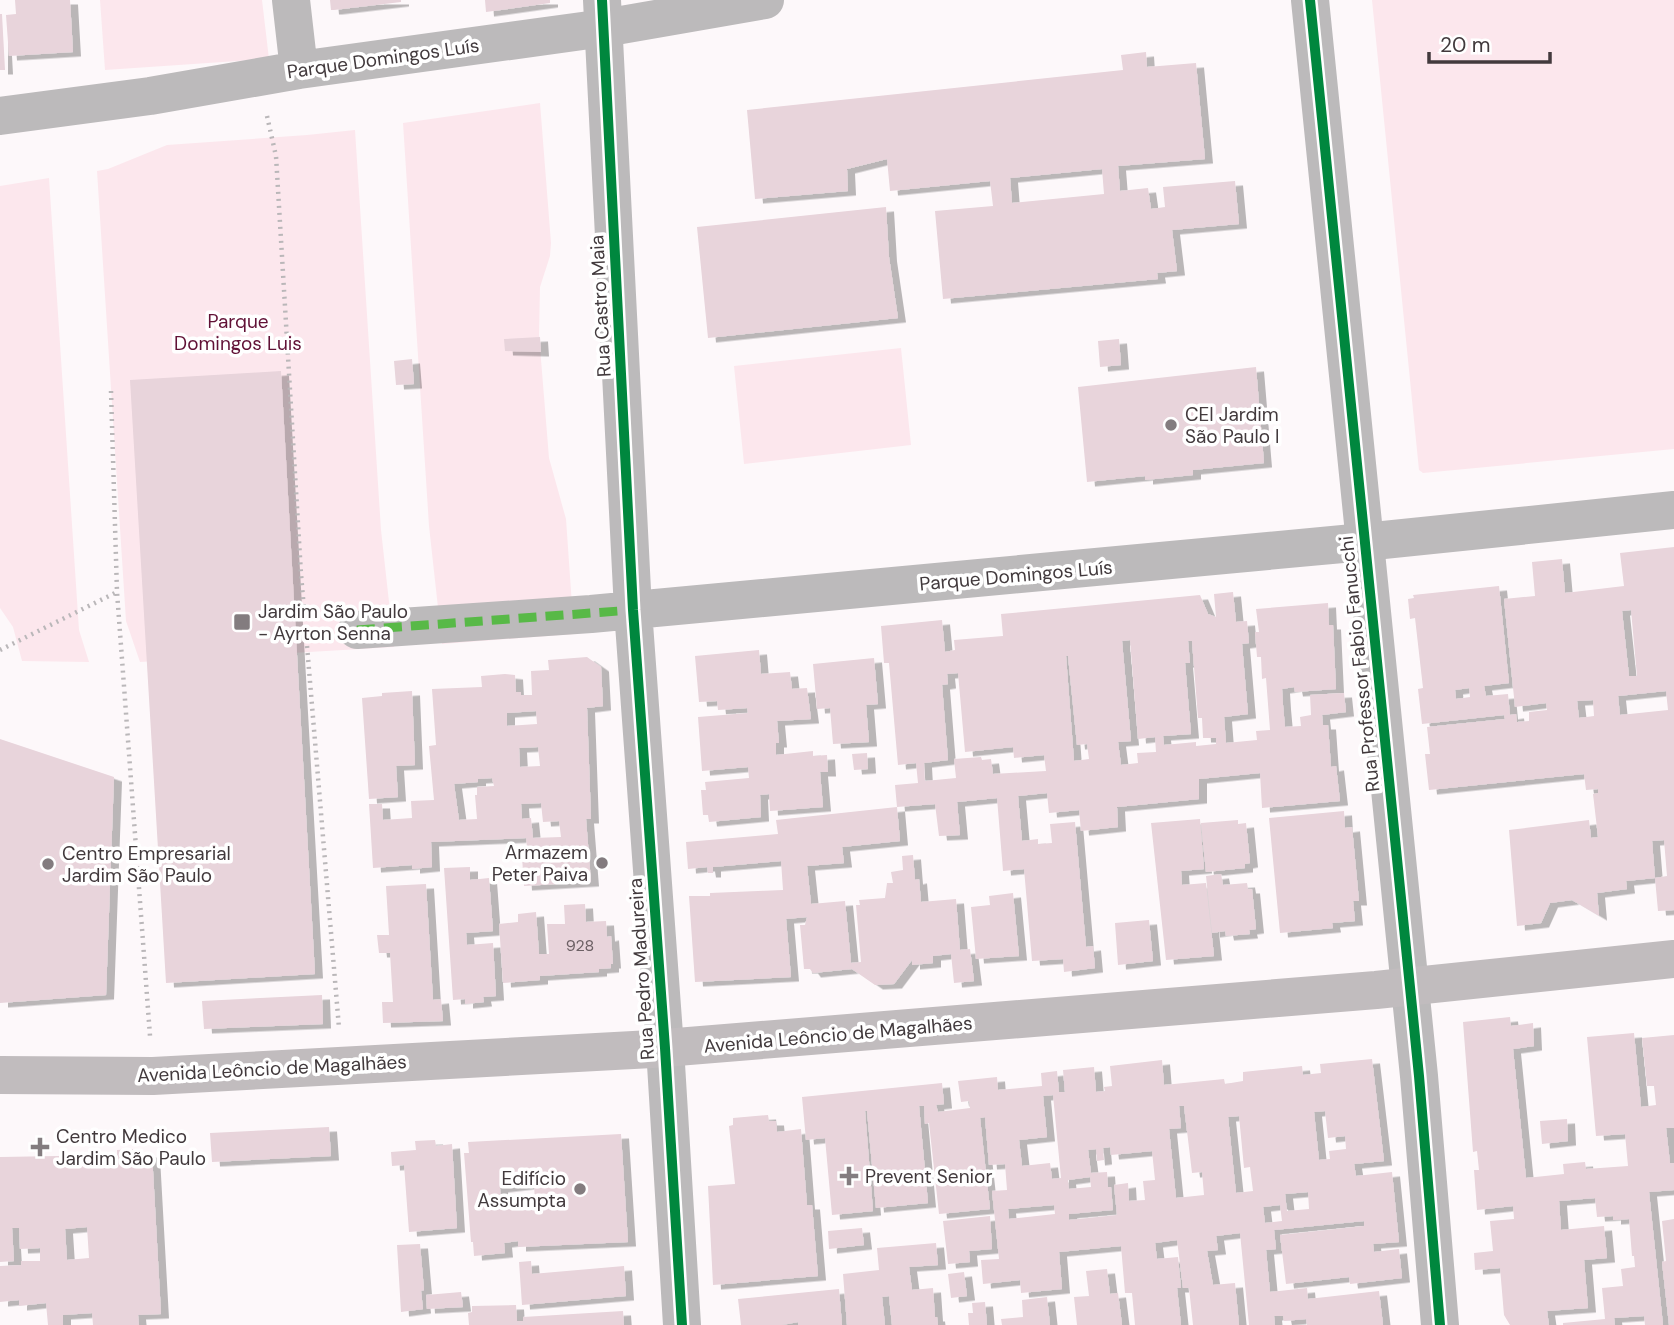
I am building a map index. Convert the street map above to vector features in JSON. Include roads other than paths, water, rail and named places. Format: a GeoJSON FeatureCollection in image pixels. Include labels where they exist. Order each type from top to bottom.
{"type":"FeatureCollection","features":[{"type":"Feature","properties":{"kind":"main road","name":"Avenida Leôncio de Magalhães"},"geometry":{"type":"LineString","coordinates":[[0,1075],[152,1076],[665,1048],[1409,987],[1674,959]]}},
{"type":"Feature","properties":{"kind":"street"},"geometry":{"type":"LineString","coordinates":[[291,0],[299,70]]}},
{"type":"Feature","properties":{"kind":"street","name":"Parque Domingos Luís"},"geometry":{"type":"LineString","coordinates":[[0,117],[149,96],[603,14],[765,0]]}},
{"type":"Feature","properties":{"kind":"street","name":"Rua Professor Fabio Fanucchi"},"geometry":{"type":"LineString","coordinates":[[1310,0],[1419,1076],[1440,1325]]}},
{"type":"Feature","properties":{"kind":"street","name":"Rua Castro Maia"},"geometry":{"type":"LineString","coordinates":[[603,14],[633,610]]}},
{"type":"Feature","properties":{"kind":"street","name":"Parque Domingos Luís"},"geometry":{"type":"LineString","coordinates":[[358,630],[633,610],[1364,542],[1674,510]]}},
{"type":"Feature","properties":{"kind":"street","name":"Rua Pedro Madureira"},"geometry":{"type":"LineString","coordinates":[[633,610],[665,1048],[681,1325]]}},
{"type":"Feature","properties":{"kind":"place","name":"CEI Jardim São Paulo I"},"geometry":{"type":"Point","coordinates":[1171,425]}},
{"type":"Feature","properties":{"kind":"place","name":"Jardim São Paulo - Ayrton Senna"},"geometry":{"type":"Point","coordinates":[242,622]}},
{"type":"Feature","properties":{"kind":"place","name":"Armazem Peter Paiva"},"geometry":{"type":"Point","coordinates":[602,863]}},
{"type":"Feature","properties":{"kind":"place","name":"Centro Empresarial Jardim São Paulo"},"geometry":{"type":"Point","coordinates":[48,864]}},
{"type":"Feature","properties":{"kind":"place","name":"Centro Medico Jardim São Paulo"},"geometry":{"type":"Point","coordinates":[40,1147]}},
{"type":"Feature","properties":{"kind":"place","name":"Prevent Senior"},"geometry":{"type":"Point","coordinates":[849,1176]}},
{"type":"Feature","properties":{"kind":"place","name":"Edifício Assumpta"},"geometry":{"type":"Point","coordinates":[580,1189]}},
{"type":"Feature","properties":{"kind":"park label","name":"Parque Domingos Luis"},"geometry":{"type":"Point","coordinates":[238,332]}}]}
